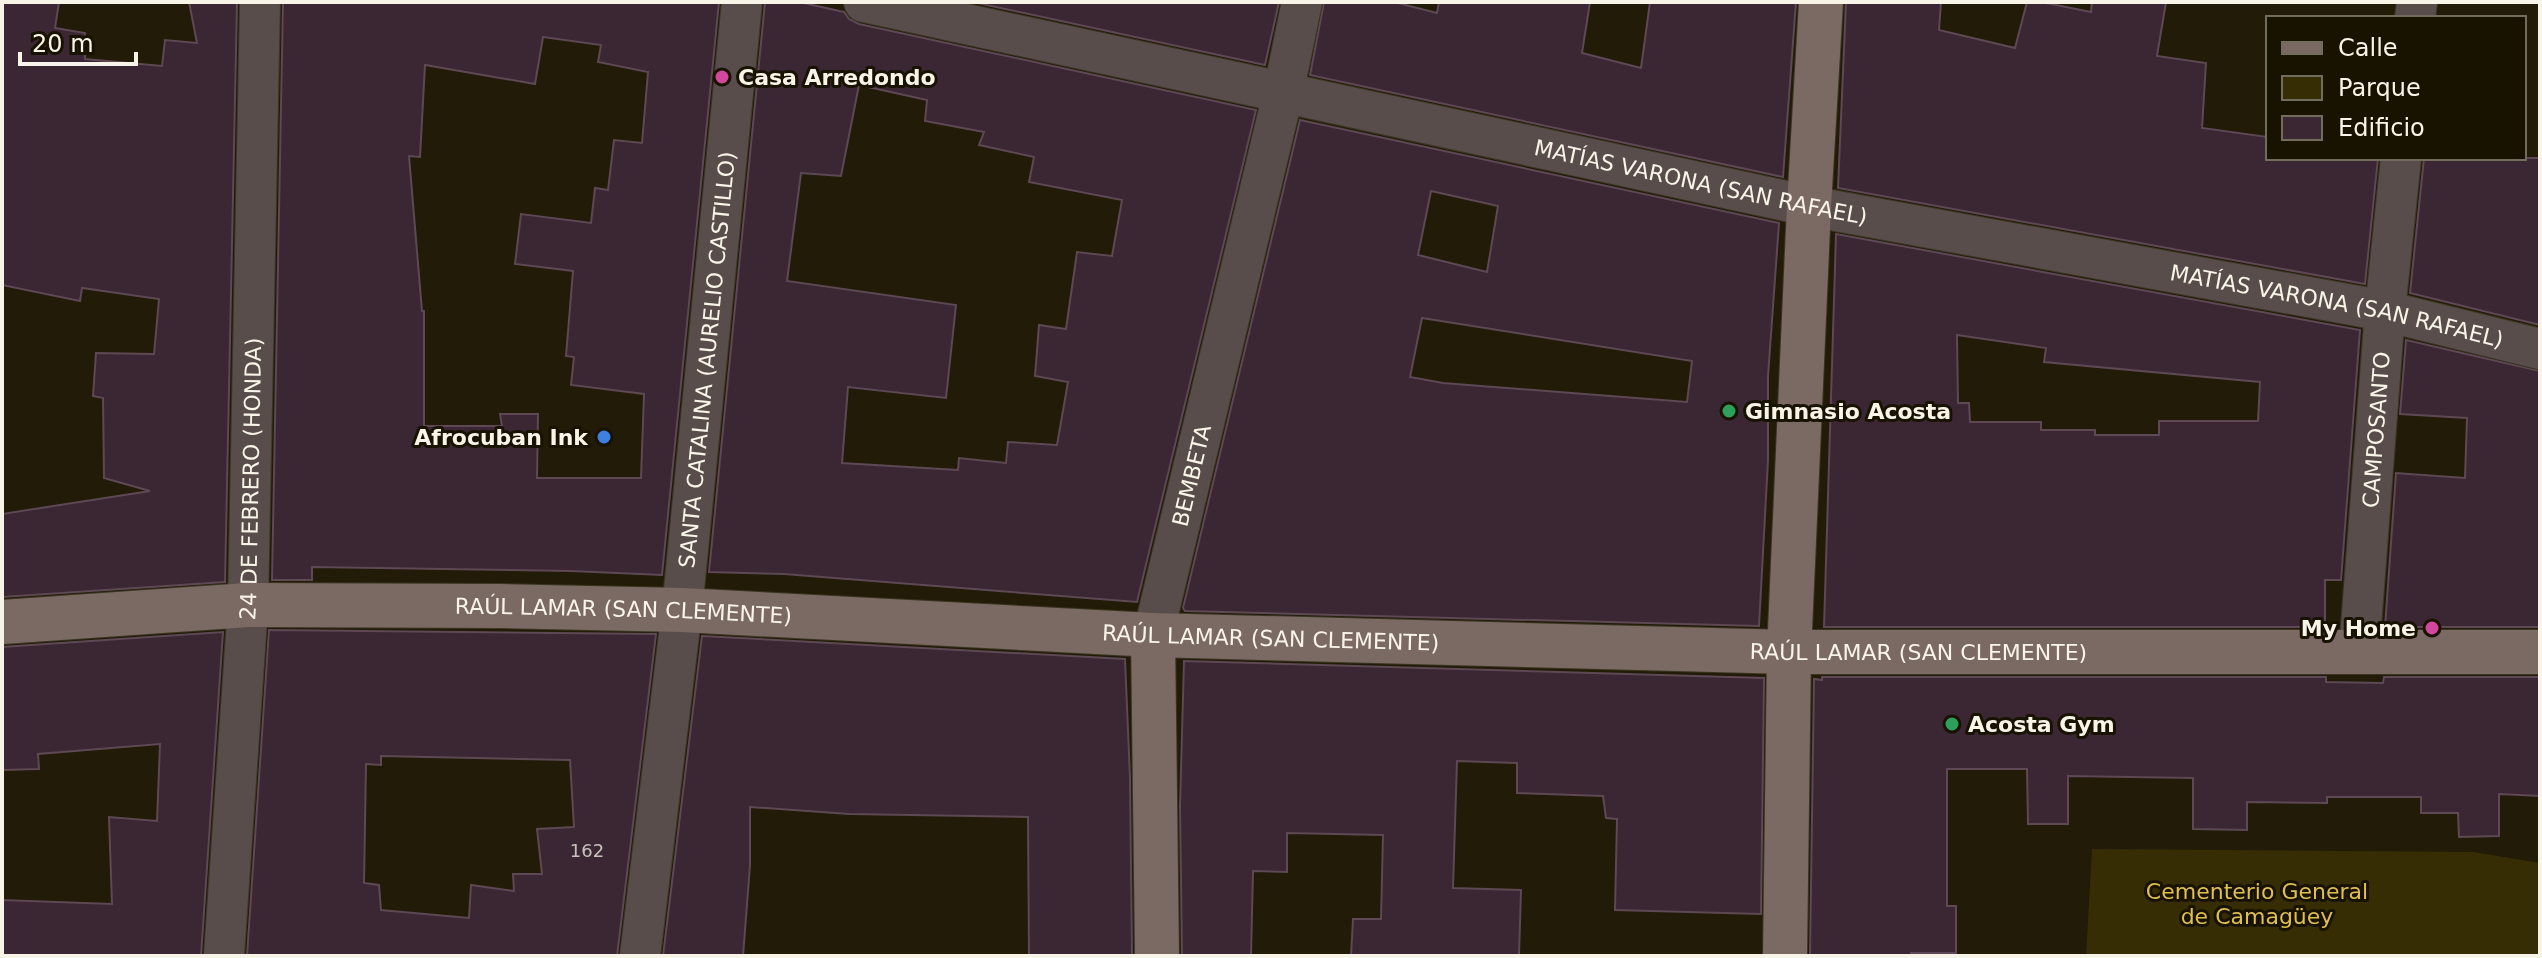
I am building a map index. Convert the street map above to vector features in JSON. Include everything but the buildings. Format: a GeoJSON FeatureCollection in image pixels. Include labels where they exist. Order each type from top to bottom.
{"type":"FeatureCollection","features":[{"type":"Feature","properties":{"kind":"street","name":"24 DE FEBRERO (HONDA)"},"geometry":{"type":"LineString","coordinates":[[224,956],[248,605],[260,2]]}},
{"type":"Feature","properties":{"kind":"street","name":"SANTA CATALINA (AURELIO CASTILLO)"},"geometry":{"type":"LineString","coordinates":[[640,956],[682,610],[742,2]]}},
{"type":"Feature","properties":{"kind":"street","name":"MATÍAS VARONA (SAN RAFAEL)"},"geometry":{"type":"LineString","coordinates":[[864,2],[1809,206],[2385,311],[2540,349]]}},
{"type":"Feature","properties":{"kind":"street","name":"BEMBETA"},"geometry":{"type":"LineString","coordinates":[[1157,956],[1153,635],[1283,94],[1302,2]]}},
{"type":"Feature","properties":{"kind":"street"},"geometry":{"type":"LineString","coordinates":[[1785,956],[1789,652],[1821,2]]}},
{"type":"Feature","properties":{"kind":"street","name":"CAMPOSANTO"},"geometry":{"type":"LineString","coordinates":[[2359,653],[2385,311],[2401,160]]}},
{"type":"Feature","properties":{"kind":"street","name":"RAÚL LAMAR (SAN CLEMENTE)"},"geometry":{"type":"LineString","coordinates":[[2,622],[248,605],[500,606],[682,610],[1153,635],[1789,652],[2540,652]]}},
{"type":"Feature","properties":{"kind":"green space","name":"Cementerio General de Camagüey"},"geometry":{"type":"Polygon","coordinates":[[[2092,849],[2473,852],[2540,863],[2540,956],[2086,956],[2092,849]]]}},
{"type":"Feature","properties":{"kind":"place","name":"Casa Arredondo"},"geometry":{"type":"Point","coordinates":[722,77]}},
{"type":"Feature","properties":{"kind":"place","name":"Gimnasio Acosta"},"geometry":{"type":"Point","coordinates":[1729,411]}},
{"type":"Feature","properties":{"kind":"place","name":"Afrocuban Ink"},"geometry":{"type":"Point","coordinates":[604,437]}},
{"type":"Feature","properties":{"kind":"place","name":"My Home"},"geometry":{"type":"Point","coordinates":[2432,628]}},
{"type":"Feature","properties":{"kind":"place","name":"Acosta Gym"},"geometry":{"type":"Point","coordinates":[1952,724]}}]}
